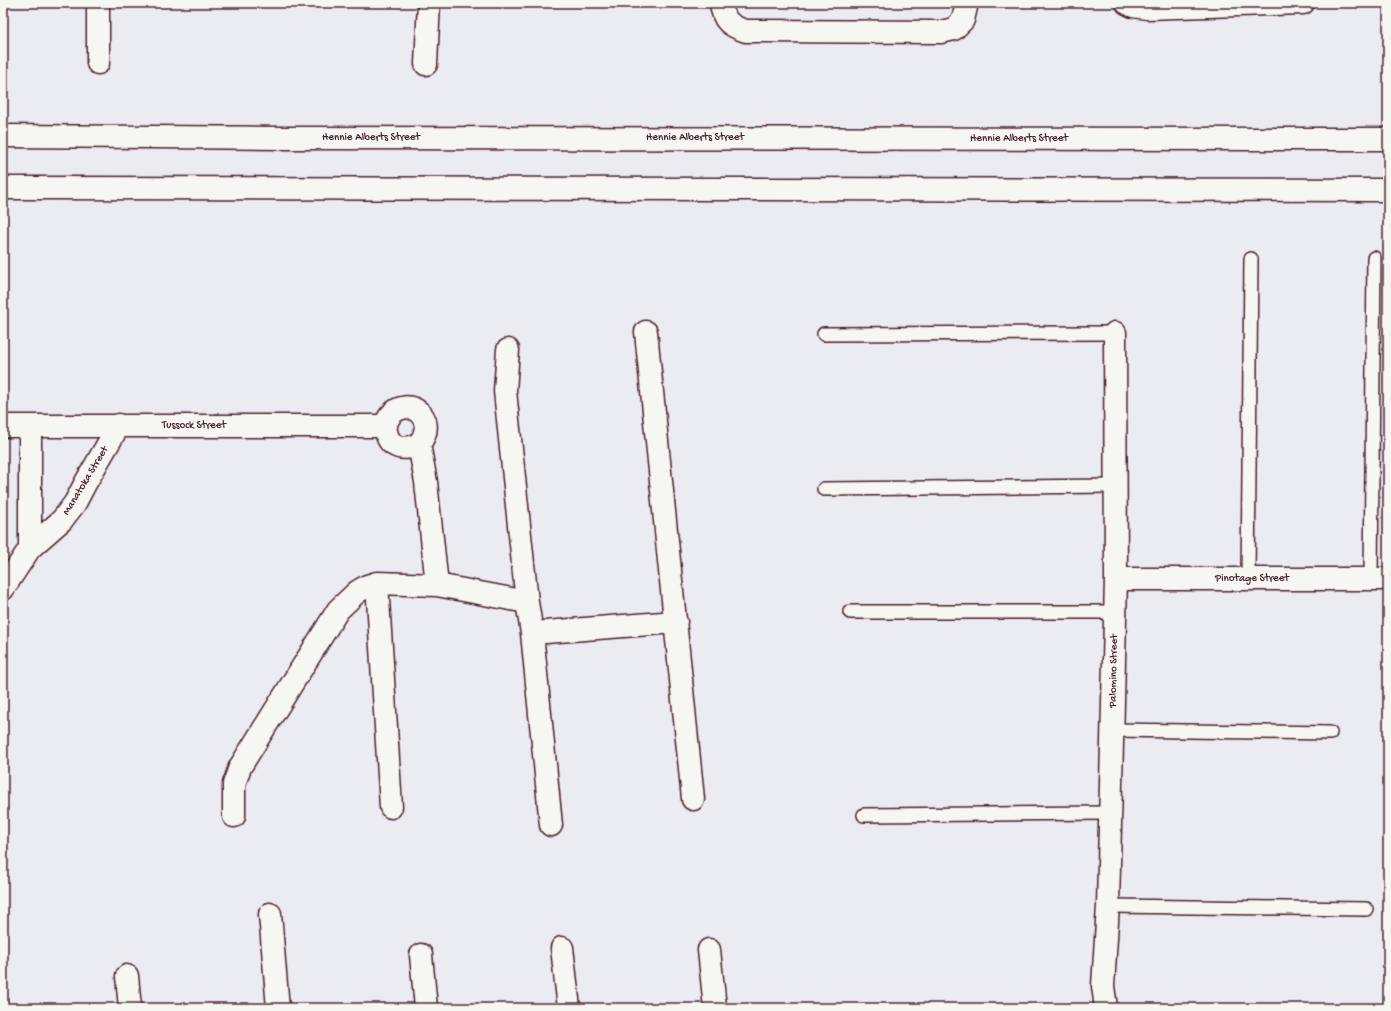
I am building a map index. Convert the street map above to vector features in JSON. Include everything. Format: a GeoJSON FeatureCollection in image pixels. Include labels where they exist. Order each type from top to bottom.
{"type":"FeatureCollection","features":[{"type":"Feature","properties":{"kind":"street"},"geometry":{"type":"LineString","coordinates":[[98,3],[98,62]]}},
{"type":"Feature","properties":{"kind":"street"},"geometry":{"type":"LineString","coordinates":[[426,64],[429,3]]}},
{"type":"Feature","properties":{"kind":"street"},"geometry":{"type":"LineString","coordinates":[[721,3],[724,18],[734,27],[746,31],[933,32],[954,29],[964,20],[967,3]]}},
{"type":"Feature","properties":{"kind":"street"},"geometry":{"type":"LineString","coordinates":[[1127,3],[1133,6],[1147,8],[1303,3]]}},
{"type":"Feature","properties":{"kind":"street","name":"Hennie Alberts Street"},"geometry":{"type":"LineString","coordinates":[[3,136],[277,138],[1388,139]]}},
{"type":"Feature","properties":{"kind":"street"},"geometry":{"type":"LineString","coordinates":[[3,188],[1388,190]]}},
{"type":"Feature","properties":{"kind":"street"},"geometry":{"type":"LineString","coordinates":[[646,332],[693,799]]}},
{"type":"Feature","properties":{"kind":"street","name":"Palomino Street"},"geometry":{"type":"LineString","coordinates":[[1106,1008],[1103,986],[1108,906],[1116,579],[1115,333]]}},
{"type":"Feature","properties":{"kind":"street"},"geometry":{"type":"LineString","coordinates":[[508,350],[505,391],[527,602],[532,633],[551,825]]}},
{"type":"Feature","properties":{"kind":"street"},"geometry":{"type":"LineString","coordinates":[[408,407],[422,415],[426,422],[426,434],[419,444],[412,448],[404,449],[390,442],[385,426],[393,412],[408,407]]}},
{"type":"Feature","properties":{"kind":"street","name":"Manatoka Street"},"geometry":{"type":"LineString","coordinates":[[3,588],[30,548],[62,520],[75,503],[119,425]]}},
{"type":"Feature","properties":{"kind":"street","name":"Tussock Street"},"geometry":{"type":"LineString","coordinates":[[3,426],[385,426]]}},
{"type":"Feature","properties":{"kind":"street"},"geometry":{"type":"LineString","coordinates":[[30,426],[30,548]]}},
{"type":"Feature","properties":{"kind":"street"},"geometry":{"type":"LineString","coordinates":[[419,444],[426,482],[437,585]]}},
{"type":"Feature","properties":{"kind":"street","name":"Pinotage Street"},"geometry":{"type":"LineString","coordinates":[[1116,579],[1380,579]]}},
{"type":"Feature","properties":{"kind":"street"},"geometry":{"type":"LineString","coordinates":[[234,816],[234,784],[240,767],[338,610],[357,592],[367,586],[377,583],[437,585],[527,602]]}},
{"type":"Feature","properties":{"kind":"street"},"geometry":{"type":"LineString","coordinates":[[377,583],[391,807]]}},
{"type":"Feature","properties":{"kind":"street"},"geometry":{"type":"LineString","coordinates":[[532,633],[676,622]]}},
{"type":"Feature","properties":{"kind":"street"},"geometry":{"type":"LineString","coordinates":[[270,914],[278,1008]]}},
{"type":"Feature","properties":{"kind":"street"},"geometry":{"type":"LineString","coordinates":[[562,948],[569,1008]]}},
{"type":"Feature","properties":{"kind":"street"},"geometry":{"type":"LineString","coordinates":[[709,950],[715,1008]]}},
{"type":"Feature","properties":{"kind":"street"},"geometry":{"type":"LineString","coordinates":[[422,955],[426,1008]]}},
{"type":"Feature","properties":{"kind":"street"},"geometry":{"type":"LineString","coordinates":[[127,976],[130,1008]]}},
{"type":"Feature","properties":{"kind":"lane"},"geometry":{"type":"LineString","coordinates":[[1374,258],[1380,579]]}},
{"type":"Feature","properties":{"kind":"lane"},"geometry":{"type":"LineString","coordinates":[[1248,579],[1251,259]]}},
{"type":"Feature","properties":{"kind":"lane"},"geometry":{"type":"LineString","coordinates":[[824,334],[1115,333]]}},
{"type":"Feature","properties":{"kind":"lane"},"geometry":{"type":"LineString","coordinates":[[824,489],[1115,486]]}},
{"type":"Feature","properties":{"kind":"lane"},"geometry":{"type":"LineString","coordinates":[[850,612],[1115,612]]}},
{"type":"Feature","properties":{"kind":"lane"},"geometry":{"type":"LineString","coordinates":[[1113,730],[1330,733]]}},
{"type":"Feature","properties":{"kind":"lane"},"geometry":{"type":"LineString","coordinates":[[864,815],[1110,813]]}},
{"type":"Feature","properties":{"kind":"lane"},"geometry":{"type":"LineString","coordinates":[[1108,906],[1366,909]]}}]}
